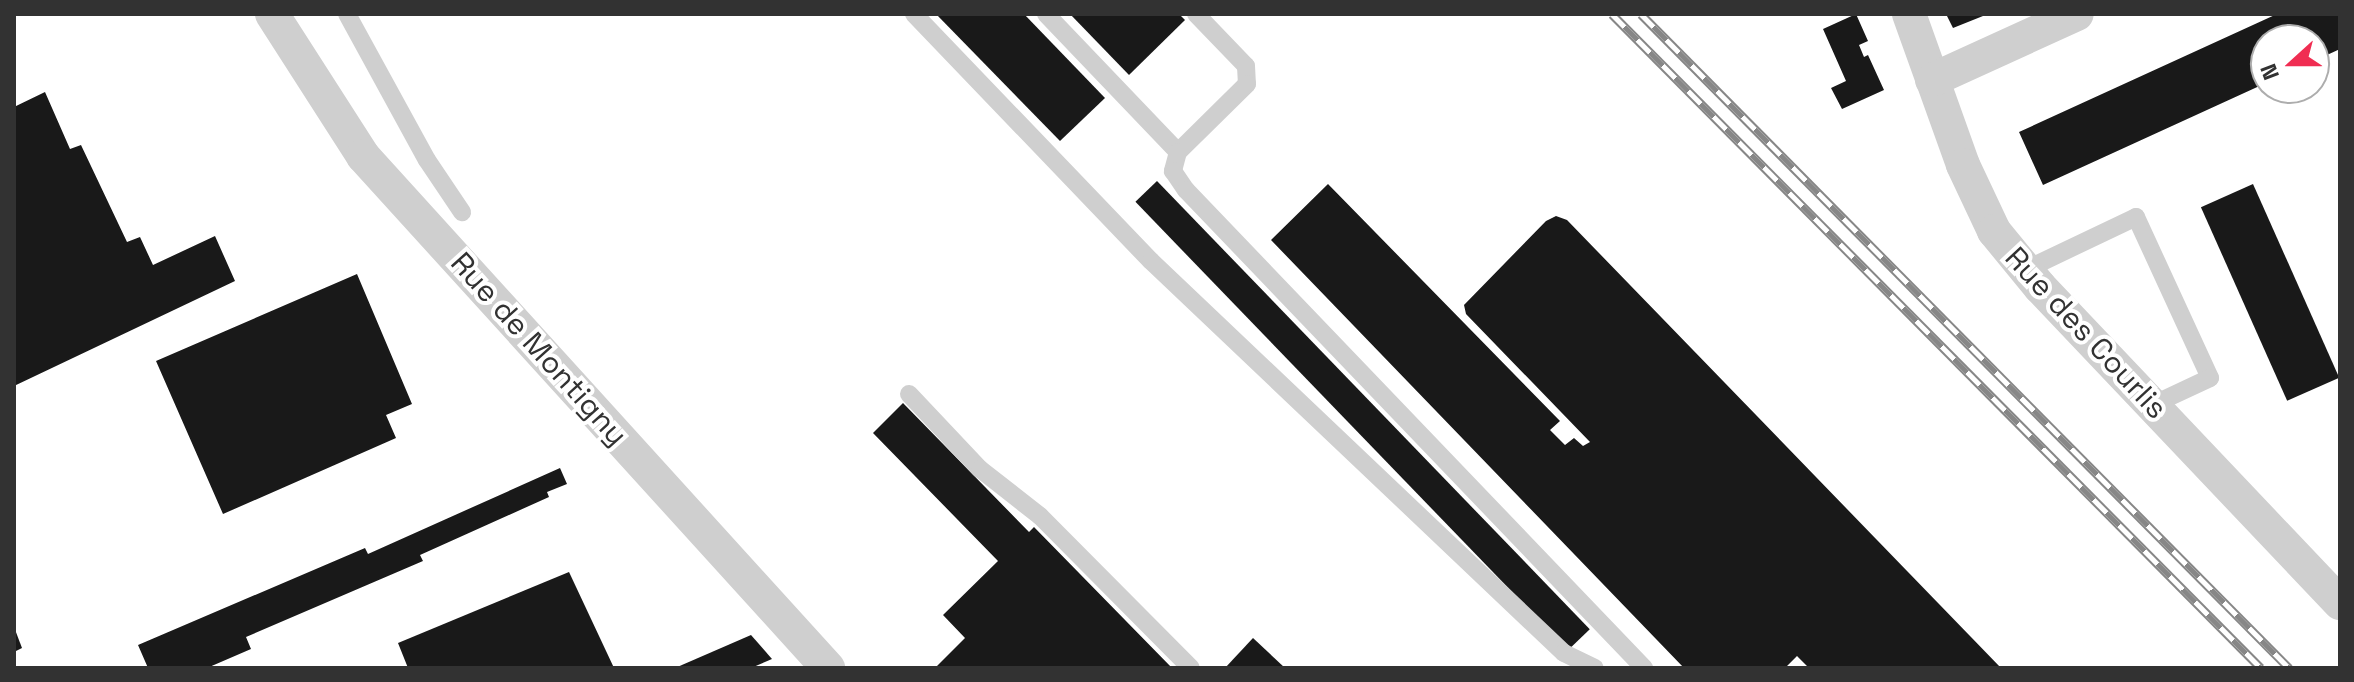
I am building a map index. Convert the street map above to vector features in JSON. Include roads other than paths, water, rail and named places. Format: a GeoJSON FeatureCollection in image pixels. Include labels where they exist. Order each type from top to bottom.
{"type":"FeatureCollection","features":[{"type":"Feature","properties":{"kind":"street","name":"Rue de Montigny"},"geometry":{"type":"LineString","coordinates":[[272,14],[363,156],[828,668]]}},
{"type":"Feature","properties":{"kind":"street","name":"Rue des Courlis"},"geometry":{"type":"LineString","coordinates":[[1909,14],[1982,211],[2025,270],[2340,603]]}},
{"type":"Feature","properties":{"kind":"street"},"geometry":{"type":"LineString","coordinates":[[1932,80],[2077,14]]}},
{"type":"Feature","properties":{"kind":"lane"},"geometry":{"type":"LineString","coordinates":[[347,14],[427,160],[462,212]]}},
{"type":"Feature","properties":{"kind":"lane"},"geometry":{"type":"LineString","coordinates":[[914,14],[1151,261],[1564,653],[1595,668]]}},
{"type":"Feature","properties":{"kind":"lane"},"geometry":{"type":"LineString","coordinates":[[1046,14],[1178,152]]}},
{"type":"Feature","properties":{"kind":"lane"},"geometry":{"type":"LineString","coordinates":[[1196,14],[1246,66],[1247,84],[1178,152],[1173,171],[1186,190],[1644,668]]}},
{"type":"Feature","properties":{"kind":"lane"},"geometry":{"type":"LineString","coordinates":[[2025,270],[2136,217],[2210,378],[2152,405]]}},
{"type":"Feature","properties":{"kind":"lane"},"geometry":{"type":"LineString","coordinates":[[909,394],[980,469],[1040,516],[1191,668]]}},
{"type":"Feature","properties":{"kind":"railway"},"geometry":{"type":"LineString","coordinates":[[1612,14],[2261,668]]}},
{"type":"Feature","properties":{"kind":"railway"},"geometry":{"type":"LineString","coordinates":[[1641,14],[2289,668]]}}]}
